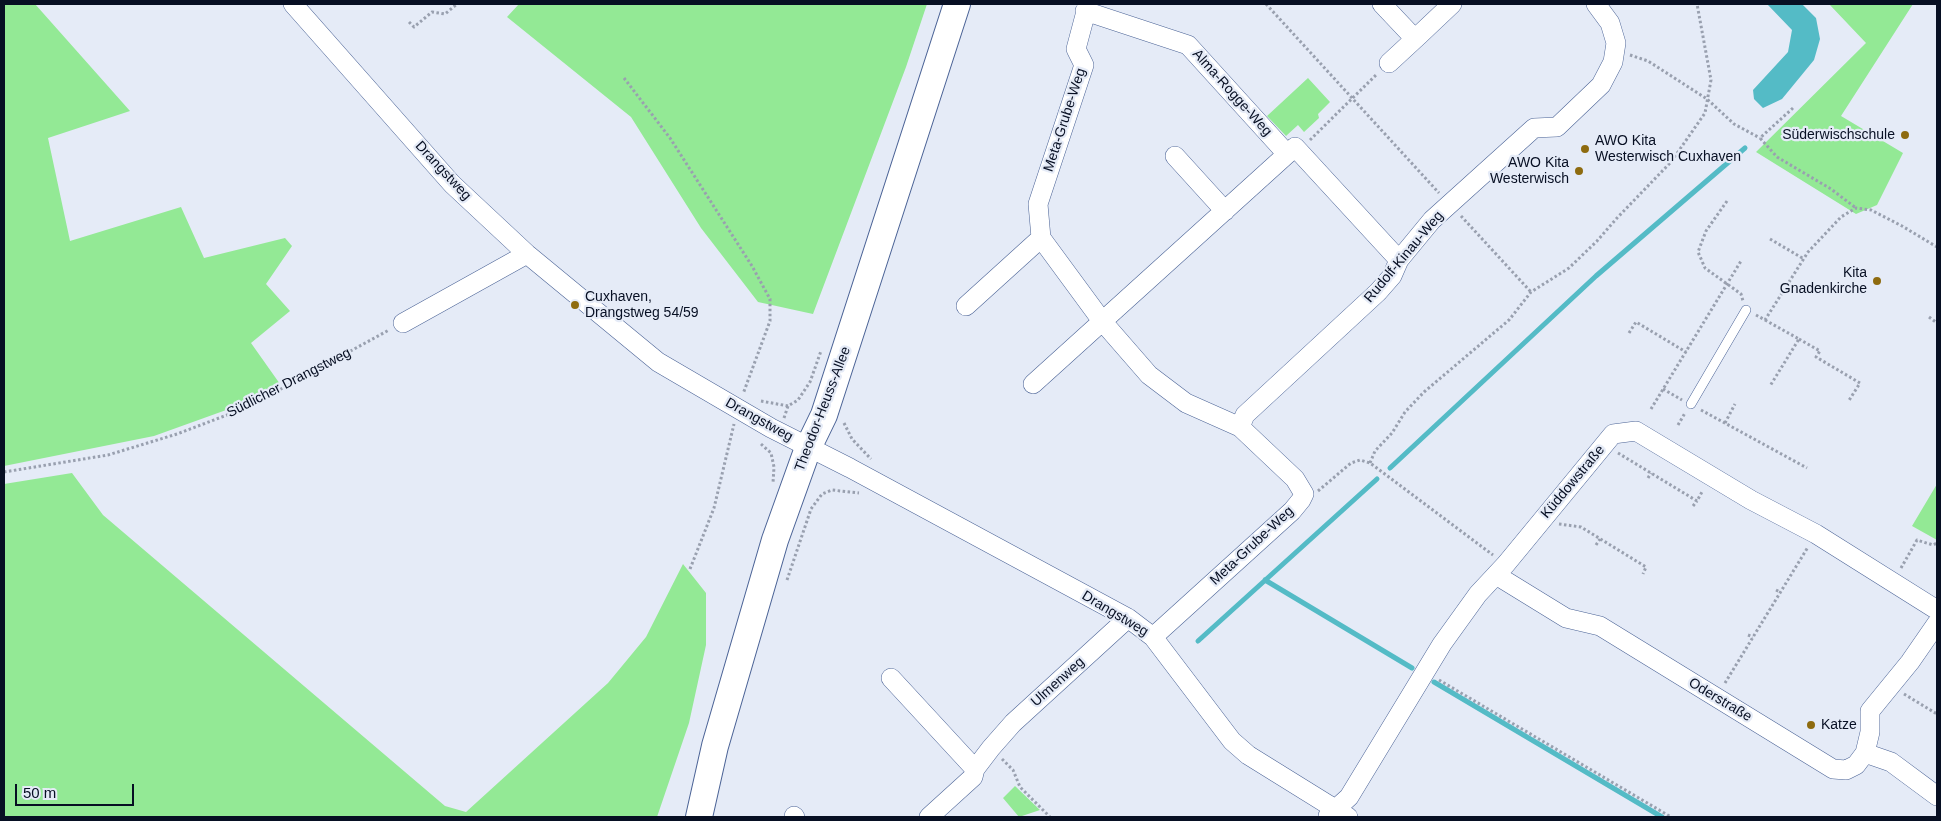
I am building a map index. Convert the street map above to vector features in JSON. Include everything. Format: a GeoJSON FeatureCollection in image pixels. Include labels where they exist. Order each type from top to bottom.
{"type":"FeatureCollection","features":[{"type":"Feature","properties":{"kind":"street","name":"Drangstweg"},"geometry":{"type":"LineString","coordinates":[[293,4],[452,184],[527,254],[658,362],[808,448],[850,468],[1128,618],[1153,638],[1232,741],[1248,755],[1337,815]]}},
{"type":"Feature","properties":{"kind":"street","name":"Theodor-Heuss-Allee"},"geometry":{"type":"LineString","coordinates":[[699,817],[715,746],[772,549],[808,448],[824,415],[957,4]]}},
{"type":"Feature","properties":{"kind":"street"},"geometry":{"type":"LineString","coordinates":[[1382,4],[1415,39]]}},
{"type":"Feature","properties":{"kind":"street"},"geometry":{"type":"LineString","coordinates":[[1389,63],[1452,4]]}},
{"type":"Feature","properties":{"kind":"street"},"geometry":{"type":"LineString","coordinates":[[1596,4],[1610,23],[1616,50]]}},
{"type":"Feature","properties":{"kind":"street","name":"Alma-Rogge-Weg"},"geometry":{"type":"LineString","coordinates":[[1086,8],[1188,45],[1399,260]]}},
{"type":"Feature","properties":{"kind":"street","name":"Meta-Grube-Weg"},"geometry":{"type":"LineString","coordinates":[[1086,8],[1076,49],[1084,64],[1038,204],[1041,238],[1102,320],[1149,375],[1186,403],[1240,427],[1295,479],[1304,494],[1292,511],[1153,638]]}},
{"type":"Feature","properties":{"kind":"street","name":"Rudolf-Kinau-Weg"},"geometry":{"type":"LineString","coordinates":[[1240,427],[1245,415],[1378,292],[1392,276],[1399,260],[1432,220],[1534,128],[1557,127],[1600,85],[1613,62],[1616,50]]}},
{"type":"Feature","properties":{"kind":"street"},"geometry":{"type":"LineString","coordinates":[[1033,384],[1291,150]]}},
{"type":"Feature","properties":{"kind":"street"},"geometry":{"type":"LineString","coordinates":[[1175,156],[1225,211]]}},
{"type":"Feature","properties":{"kind":"street"},"geometry":{"type":"LineString","coordinates":[[966,306],[1041,238]]}},
{"type":"Feature","properties":{"kind":"street"},"geometry":{"type":"LineString","coordinates":[[403,323],[527,254]]}},
{"type":"Feature","properties":{"kind":"street","name":"Küddowstraße"},"geometry":{"type":"LineString","coordinates":[[1337,815],[1442,644],[1478,594],[1501,570],[1613,434],[1636,431],[1751,500],[1816,534],[1937,610]]}},
{"type":"Feature","properties":{"kind":"street","name":"Oderstraße"},"geometry":{"type":"LineString","coordinates":[[1501,570],[1566,618],[1600,626],[1833,769],[1846,770],[1856,765],[1865,752]]}},
{"type":"Feature","properties":{"kind":"street","name":"Ulmenweg"},"geometry":{"type":"LineString","coordinates":[[929,817],[973,777],[975,769],[1013,723],[1128,618]]}},
{"type":"Feature","properties":{"kind":"street"},"geometry":{"type":"LineString","coordinates":[[1937,623],[1910,662],[1870,711],[1870,732],[1865,752],[1891,762],[1937,796]]}},
{"type":"Feature","properties":{"kind":"street"},"geometry":{"type":"LineString","coordinates":[[891,678],[975,769]]}},
{"type":"Feature","properties":{"kind":"lane"},"geometry":{"type":"LineString","coordinates":[[1691,404],[1746,310]]}},
{"type":"Feature","properties":{"kind":"path"},"geometry":{"type":"LineString","coordinates":[[409,22],[414,27],[432,12],[445,14],[457,4]]}},
{"type":"Feature","properties":{"kind":"path"},"geometry":{"type":"LineString","coordinates":[[1266,4],[1531,292]]}},
{"type":"Feature","properties":{"kind":"path"},"geometry":{"type":"LineString","coordinates":[[1370,464],[1375,451],[1392,433],[1412,405],[1509,320],[1531,292],[1576,262],[1671,162],[1705,113],[1711,80],[1697,4]]}},
{"type":"Feature","properties":{"kind":"path"},"geometry":{"type":"LineString","coordinates":[[1616,50],[1648,61],[1707,99],[1734,124],[1760,138],[1777,157],[1831,189],[1856,208],[1879,214],[1937,248]]}},
{"type":"Feature","properties":{"kind":"path"},"geometry":{"type":"LineString","coordinates":[[1291,150],[1304,145],[1389,63]]}},
{"type":"Feature","properties":{"kind":"path"},"geometry":{"type":"LineString","coordinates":[[624,78],[670,138],[752,266],[770,299],[770,321],[749,378]]}},
{"type":"Feature","properties":{"kind":"path"},"geometry":{"type":"LineString","coordinates":[[1760,138],[1793,108]]}},
{"type":"Feature","properties":{"kind":"path"},"geometry":{"type":"LineString","coordinates":[[1727,201],[1706,231],[1698,252],[1705,268],[1741,294],[1746,310],[1820,351],[1816,357],[1860,383],[1848,402]]}},
{"type":"Feature","properties":{"kind":"path"},"geometry":{"type":"LineString","coordinates":[[1765,320],[1804,259],[1841,217],[1856,208]]}},
{"type":"Feature","properties":{"kind":"path"},"geometry":{"type":"LineString","coordinates":[[1770,239],[1804,259]]}},
{"type":"Feature","properties":{"kind":"path"},"geometry":{"type":"LineString","coordinates":[[1651,410],[1740,261]]}},
{"type":"Feature","properties":{"kind":"path"},"geometry":{"type":"LineString","coordinates":[[1928,317],[1937,323]]}},
{"type":"Feature","properties":{"kind":"path"},"geometry":{"type":"LineString","coordinates":[[1629,333],[1636,322],[1686,352]]}},
{"type":"Feature","properties":{"kind":"path","name":"Südlicher Drangstweg"},"geometry":{"type":"LineString","coordinates":[[4,472],[108,455],[177,434],[248,407],[403,323]]}},
{"type":"Feature","properties":{"kind":"path"},"geometry":{"type":"LineString","coordinates":[[1770,386],[1799,338]]}},
{"type":"Feature","properties":{"kind":"path"},"geometry":{"type":"LineString","coordinates":[[1663,389],[1808,468]]}},
{"type":"Feature","properties":{"kind":"path"},"geometry":{"type":"LineString","coordinates":[[1725,423],[1735,404]]}},
{"type":"Feature","properties":{"kind":"path"},"geometry":{"type":"LineString","coordinates":[[690,569],[714,508],[738,408]]}},
{"type":"Feature","properties":{"kind":"path"},"geometry":{"type":"LineString","coordinates":[[1600,448],[1613,451],[1697,500]]}},
{"type":"Feature","properties":{"kind":"path"},"geometry":{"type":"LineString","coordinates":[[1304,494],[1316,492],[1351,463],[1360,460],[1370,464],[1501,570]]}},
{"type":"Feature","properties":{"kind":"path"},"geometry":{"type":"LineString","coordinates":[[1648,478],[1651,473]]}},
{"type":"Feature","properties":{"kind":"path"},"geometry":{"type":"LineString","coordinates":[[1693,506],[1712,475]]}},
{"type":"Feature","properties":{"kind":"path"},"geometry":{"type":"LineString","coordinates":[[1543,517],[1551,523],[1581,527],[1646,567],[1643,574]]}},
{"type":"Feature","properties":{"kind":"path"},"geometry":{"type":"LineString","coordinates":[[1716,698],[1816,534]]}},
{"type":"Feature","properties":{"kind":"path"},"geometry":{"type":"LineString","coordinates":[[1596,545],[1600,539]]}},
{"type":"Feature","properties":{"kind":"path"},"geometry":{"type":"LineString","coordinates":[[1903,565],[1917,540],[1933,544],[1937,543]]}},
{"type":"Feature","properties":{"kind":"path"},"geometry":{"type":"LineString","coordinates":[[1776,590],[1780,592]]}},
{"type":"Feature","properties":{"kind":"path"},"geometry":{"type":"LineString","coordinates":[[1748,635],[1753,638]]}},
{"type":"Feature","properties":{"kind":"path"},"geometry":{"type":"LineString","coordinates":[[1436,678],[1671,817]]}},
{"type":"Feature","properties":{"kind":"path"},"geometry":{"type":"LineString","coordinates":[[1890,686],[1937,714]]}},
{"type":"Feature","properties":{"kind":"path"},"geometry":{"type":"LineString","coordinates":[[991,748],[1013,770],[1020,787],[1050,817]]}},
{"type":"Feature","properties":{"kind":"green space"},"geometry":{"type":"Polygon","coordinates":[[[4,4],[35,4],[130,111],[48,138],[70,241],[181,207],[204,258],[285,238],[292,246],[266,284],[290,311],[251,343],[280,384],[229,409],[154,436],[4,466],[4,4]]]}},
{"type":"Feature","properties":{"kind":"green space"},"geometry":{"type":"Polygon","coordinates":[[[519,4],[927,4],[906,67],[813,314],[758,302],[701,228],[631,117],[507,17],[519,4]]]}},
{"type":"Feature","properties":{"kind":"green space"},"geometry":{"type":"Polygon","coordinates":[[[1829,4],[1913,4],[1841,116],[1903,153],[1877,205],[1856,214],[1756,152],[1866,43],[1829,4]]]}},
{"type":"Feature","properties":{"kind":"green space"},"geometry":{"type":"Polygon","coordinates":[[[1308,78],[1330,102],[1318,114],[1319,118],[1304,132],[1298,125],[1286,136],[1267,116],[1308,78]]]}},
{"type":"Feature","properties":{"kind":"green space"},"geometry":{"type":"Polygon","coordinates":[[[72,473],[103,515],[445,806],[466,812],[608,683],[646,637],[683,564],[706,593],[706,645],[689,723],[657,817],[4,817],[4,484],[72,473]]]}},
{"type":"Feature","properties":{"kind":"green space"},"geometry":{"type":"Polygon","coordinates":[[[1937,484],[1937,540],[1912,526],[1937,484]]]}},
{"type":"Feature","properties":{"kind":"green space"},"geometry":{"type":"Polygon","coordinates":[[[1015,786],[1040,810],[1019,817],[1003,798],[1015,786]]]}},
{"type":"Feature","properties":{"kind":"water"},"geometry":{"type":"Polygon","coordinates":[[[1767,4],[1802,4],[1816,18],[1820,39],[1814,60],[1782,99],[1763,108],[1754,99],[1753,90],[1788,52],[1792,30],[1767,4]]]}},
{"type":"Feature","properties":{"kind":"waterway"},"geometry":{"type":"LineString","coordinates":[[1390,468],[1596,276],[1745,148]]}},
{"type":"Feature","properties":{"kind":"waterway"},"geometry":{"type":"LineString","coordinates":[[1198,641],[1377,479]]}},
{"type":"Feature","properties":{"kind":"waterway"},"geometry":{"type":"LineString","coordinates":[[1265,580],[1412,668]]}},
{"type":"Feature","properties":{"kind":"waterway"},"geometry":{"type":"LineString","coordinates":[[1434,682],[1662,817]]}},
{"type":"Feature","properties":{"kind":"place","name":"Süderwischschule"},"geometry":{"type":"Point","coordinates":[1905,135]}},
{"type":"Feature","properties":{"kind":"place","name":"AWO Kita Westerwisch Cuxhaven"},"geometry":{"type":"Point","coordinates":[1585,149]}},
{"type":"Feature","properties":{"kind":"place","name":"AWO Kita Westerwisch"},"geometry":{"type":"Point","coordinates":[1579,171]}},
{"type":"Feature","properties":{"kind":"place","name":"Kita Gnadenkirche"},"geometry":{"type":"Point","coordinates":[1877,281]}},
{"type":"Feature","properties":{"kind":"place","name":"Cuxhaven, Drangstweg 54/59"},"geometry":{"type":"Point","coordinates":[575,305]}},
{"type":"Feature","properties":{"kind":"place","name":"Katze"},"geometry":{"type":"Point","coordinates":[1811,725]}}]}
